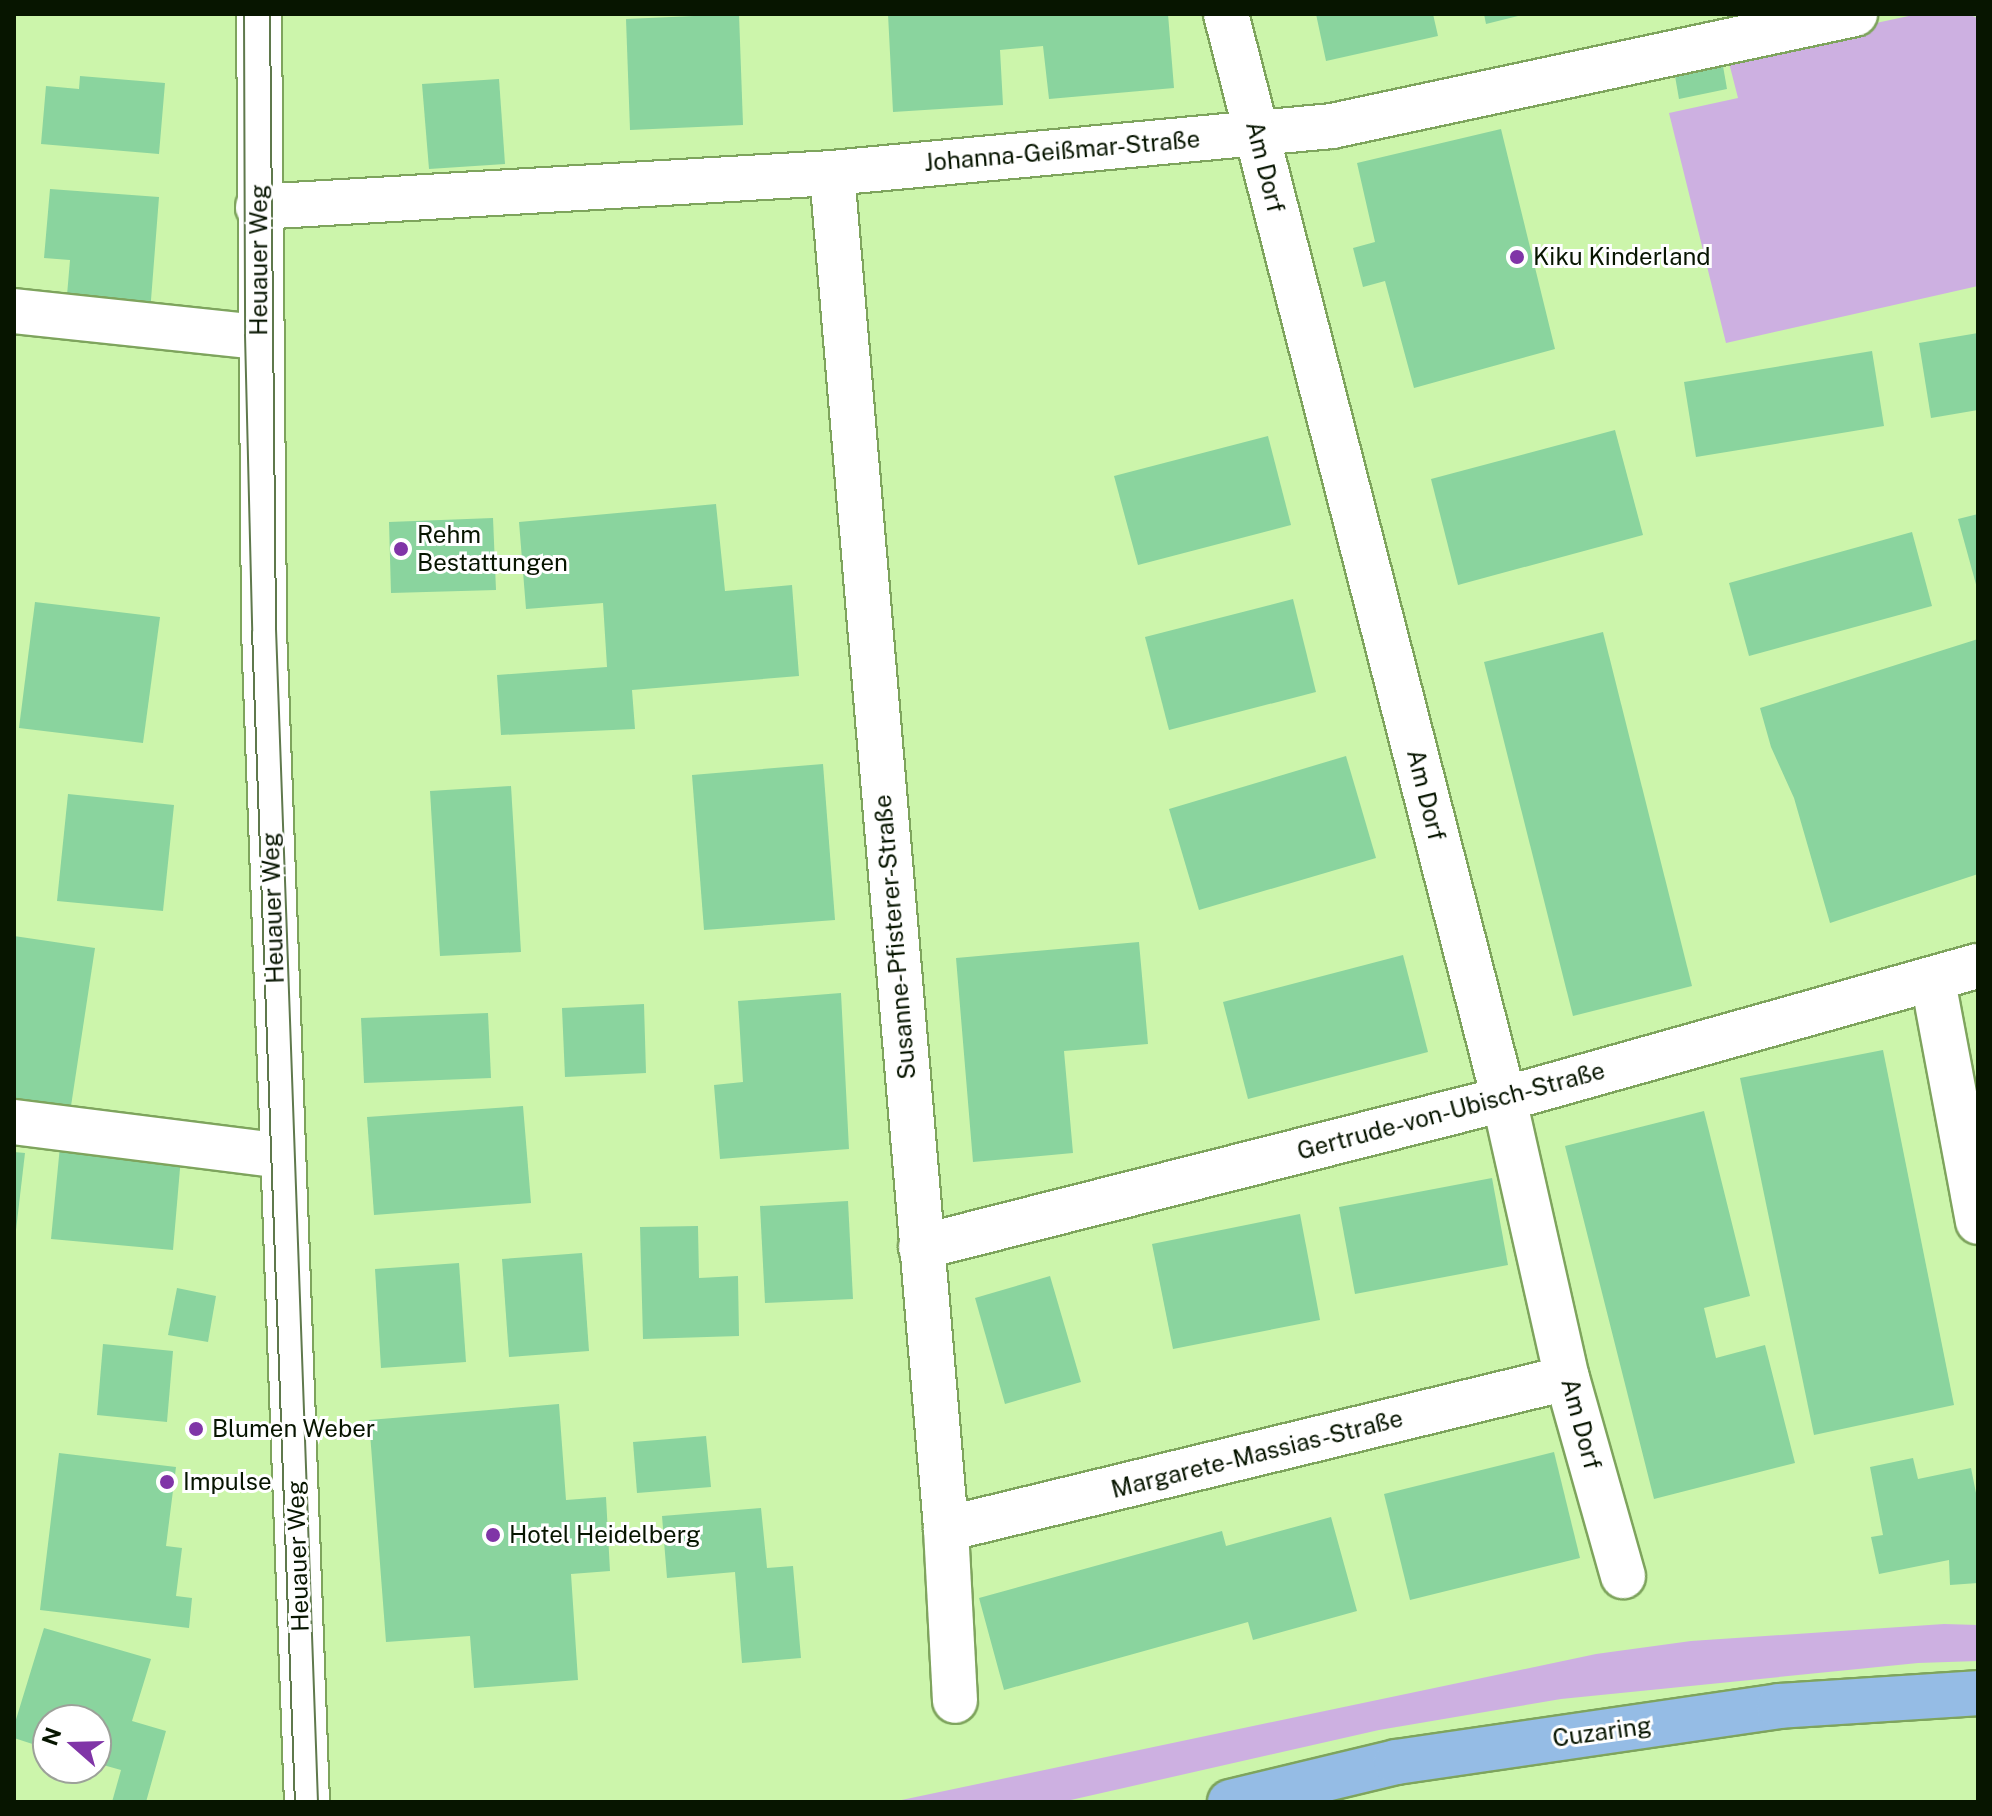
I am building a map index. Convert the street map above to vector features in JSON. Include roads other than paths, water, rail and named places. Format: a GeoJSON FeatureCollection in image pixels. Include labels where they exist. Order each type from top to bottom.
{"type":"FeatureCollection","features":[{"type":"Feature","properties":{"kind":"main road","name":"Cuzaring"},"geometry":{"type":"LineString","coordinates":[[1230,1802],[1396,1762],[1779,1706],[1978,1693]]}},
{"type":"Feature","properties":{"kind":"street","name":"Heuauer Weg"},"geometry":{"type":"LineString","coordinates":[[259,14],[259,337],[264,645],[307,1802]]}},
{"type":"Feature","properties":{"kind":"street","name":"Am Dorf"},"geometry":{"type":"LineString","coordinates":[[1226,14],[1504,1099],[1567,1378],[1623,1576]]}},
{"type":"Feature","properties":{"kind":"street","name":"Johanna-Geißmar-Straße"},"geometry":{"type":"LineString","coordinates":[[258,207],[832,173],[1332,126],[1855,14]]}},
{"type":"Feature","properties":{"kind":"street","name":"Susanne-Pfisterer-Straße"},"geometry":{"type":"LineString","coordinates":[[832,173],[946,1529],[955,1701]]}},
{"type":"Feature","properties":{"kind":"street"},"geometry":{"type":"LineString","coordinates":[[14,311],[259,337]]}},
{"type":"Feature","properties":{"kind":"street","name":"Gertrude-von-Ubisch-Straße"},"geometry":{"type":"LineString","coordinates":[[921,1247],[1504,1099],[1978,966]]}},
{"type":"Feature","properties":{"kind":"street"},"geometry":{"type":"LineString","coordinates":[[1933,981],[1978,1222]]}},
{"type":"Feature","properties":{"kind":"street"},"geometry":{"type":"LineString","coordinates":[[14,1122],[282,1156]]}},
{"type":"Feature","properties":{"kind":"street","name":"Margarete-Massias-Straße"},"geometry":{"type":"LineString","coordinates":[[946,1529],[1567,1378]]}},
{"type":"Feature","properties":{"kind":"tram line"},"geometry":{"type":"LineString","coordinates":[[244,14],[245,335],[252,631],[295,1802]]}},
{"type":"Feature","properties":{"kind":"tram line"},"geometry":{"type":"LineString","coordinates":[[270,14],[276,629],[318,1802]]}},
{"type":"Feature","properties":{"kind":"place","name":"Kiku Kinderland"},"geometry":{"type":"Point","coordinates":[1517,257]}},
{"type":"Feature","properties":{"kind":"place","name":"Rehm Bestattungen"},"geometry":{"type":"Point","coordinates":[401,549]}},
{"type":"Feature","properties":{"kind":"place","name":"Blumen Weber"},"geometry":{"type":"Point","coordinates":[196,1429]}},
{"type":"Feature","properties":{"kind":"place","name":"Impulse"},"geometry":{"type":"Point","coordinates":[167,1482]}},
{"type":"Feature","properties":{"kind":"place","name":"Hotel Heidelberg"},"geometry":{"type":"Point","coordinates":[493,1535]}}]}
